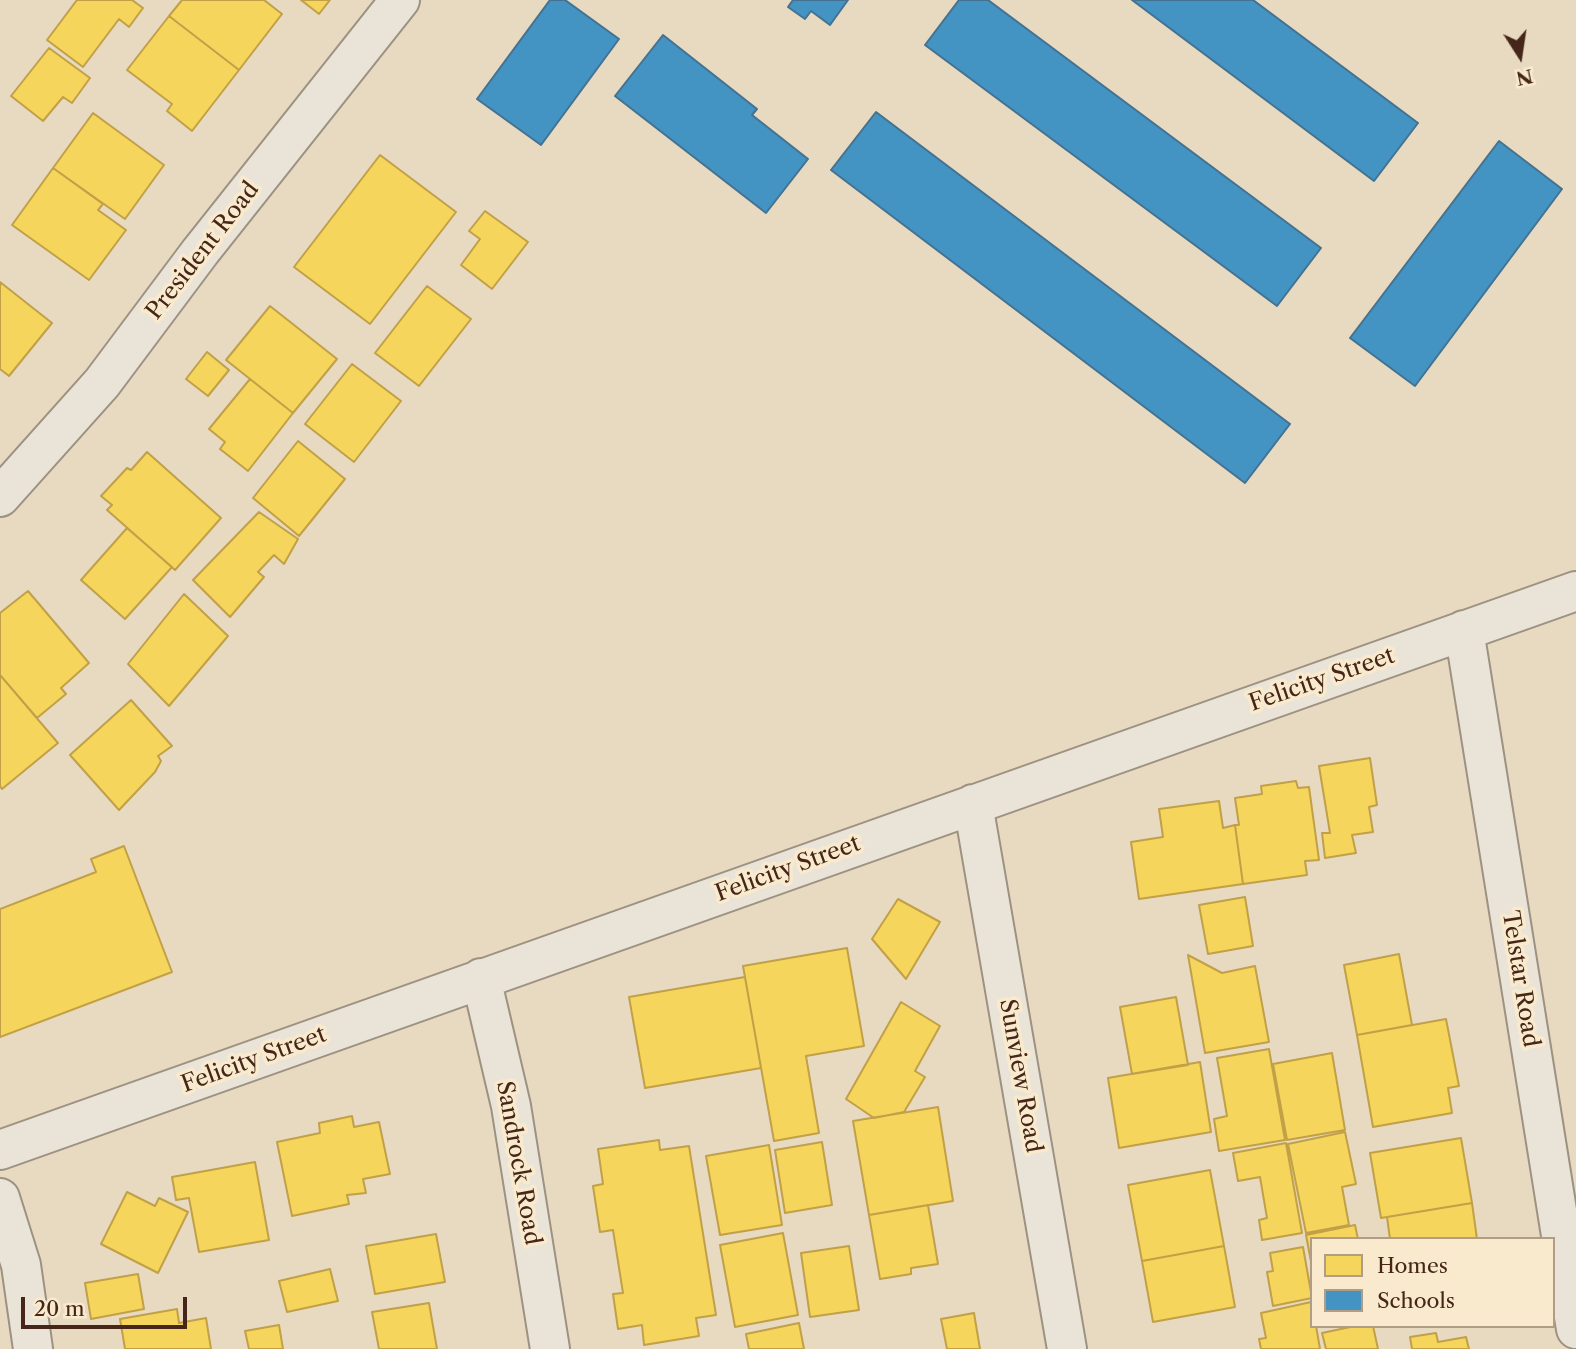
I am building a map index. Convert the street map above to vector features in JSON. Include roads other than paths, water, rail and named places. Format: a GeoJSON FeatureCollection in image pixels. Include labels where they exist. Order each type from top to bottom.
{"type":"FeatureCollection","features":[{"type":"Feature","properties":{"kind":"street","name":"President Road"},"geometry":{"type":"LineString","coordinates":[[0,496],[102,383],[200,252],[400,0]]}},
{"type":"Feature","properties":{"kind":"street","name":"Felicity Street"},"geometry":{"type":"LineString","coordinates":[[0,1150],[1576,591]]}},
{"type":"Feature","properties":{"kind":"street","name":"Telstar Road"},"geometry":{"type":"LineString","coordinates":[[1464,630],[1576,1329]]}},
{"type":"Feature","properties":{"kind":"street","name":"Sunview Road"},"geometry":{"type":"LineString","coordinates":[[973,804],[1067,1349]]}},
{"type":"Feature","properties":{"kind":"street","name":"Sandrock Road"},"geometry":{"type":"LineString","coordinates":[[481,978],[511,1106],[550,1349]]}},
{"type":"Feature","properties":{"kind":"street"},"geometry":{"type":"LineString","coordinates":[[0,1198],[20,1265],[33,1349]]}}]}
